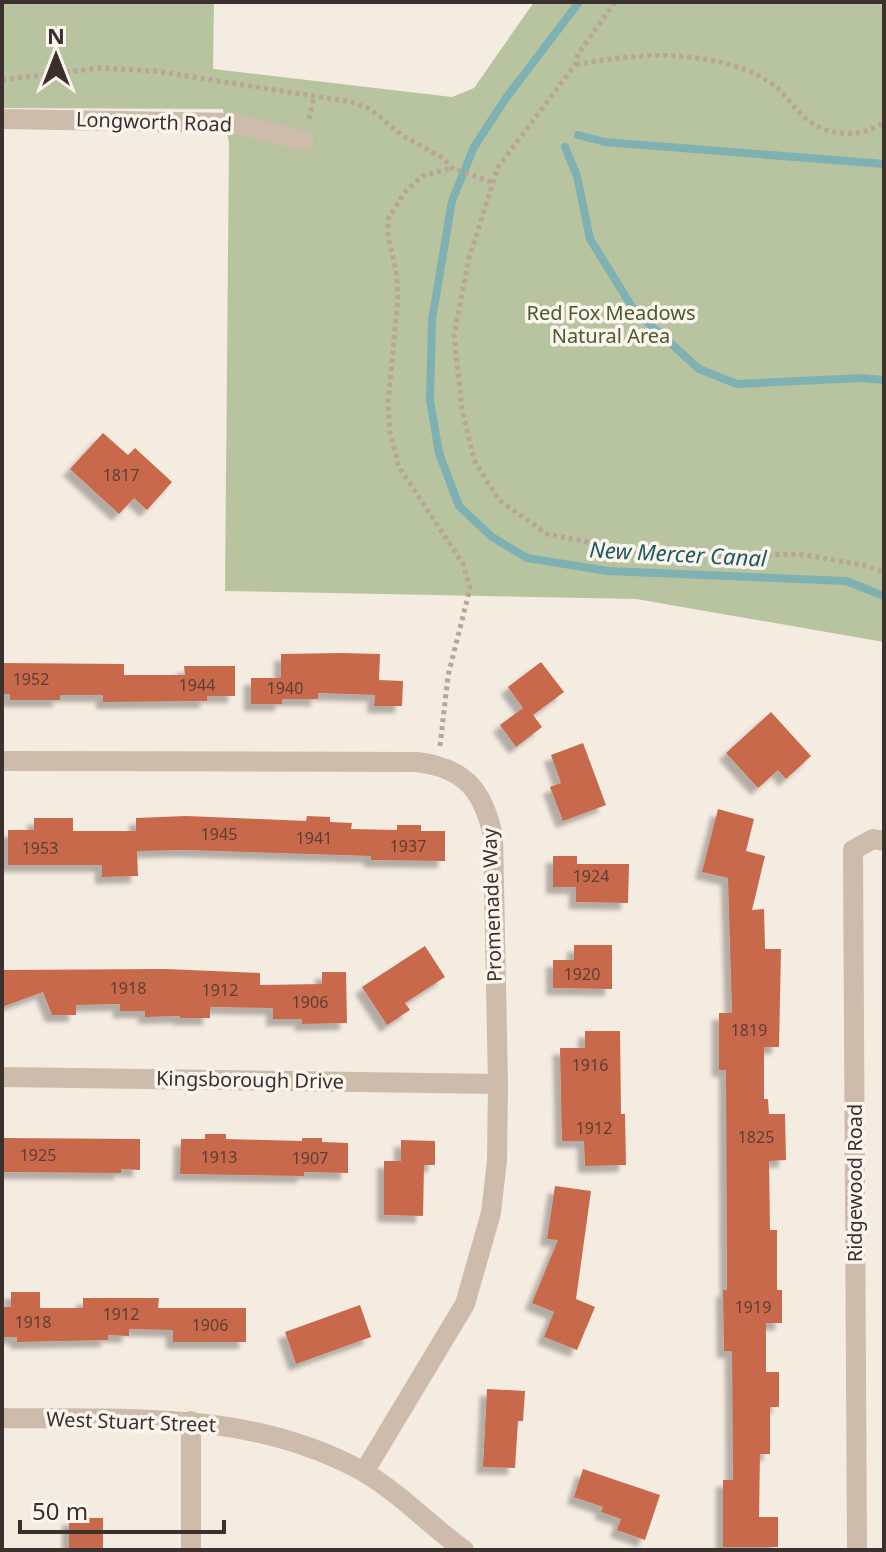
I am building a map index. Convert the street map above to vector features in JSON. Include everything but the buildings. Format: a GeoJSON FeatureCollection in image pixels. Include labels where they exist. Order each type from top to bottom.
{"type":"FeatureCollection","features":[{"type":"Feature","properties":{"kind":"street","name":"Longworth Road"},"geometry":{"type":"LineString","coordinates":[[2,119],[234,123],[303,141]]}},
{"type":"Feature","properties":{"kind":"street","name":"Promenade Way"},"geometry":{"type":"LineString","coordinates":[[2,761],[417,762],[438,765],[457,774],[474,787],[487,809],[493,836],[498,1084],[497,1160],[491,1213],[465,1304],[364,1472]]}},
{"type":"Feature","properties":{"kind":"street","name":"Ridgewood Road"},"geometry":{"type":"LineString","coordinates":[[857,1550],[853,850],[873,839],[884,841]]}},
{"type":"Feature","properties":{"kind":"street","name":"Kingsborough Drive"},"geometry":{"type":"LineString","coordinates":[[2,1077],[498,1084]]}},
{"type":"Feature","properties":{"kind":"street","name":"West Stuart Street"},"geometry":{"type":"LineString","coordinates":[[2,1418],[191,1421],[263,1432],[299,1442],[364,1472],[464,1550]]}},
{"type":"Feature","properties":{"kind":"street"},"geometry":{"type":"LineString","coordinates":[[191,1421],[191,1550]]}},
{"type":"Feature","properties":{"kind":"path"},"geometry":{"type":"LineString","coordinates":[[615,2],[578,54],[575,65],[498,167],[491,182],[469,258],[454,335],[462,409],[474,460],[499,500],[547,534],[633,551],[724,556],[798,554],[863,565],[884,572]]}},
{"type":"Feature","properties":{"kind":"path"},"geometry":{"type":"LineString","coordinates":[[575,65],[622,56],[694,56],[741,68],[775,85],[810,121],[841,135],[872,131],[884,122]]}},
{"type":"Feature","properties":{"kind":"path"},"geometry":{"type":"LineString","coordinates":[[2,80],[100,68],[155,71],[351,102],[370,109],[403,136],[443,158],[452,168],[491,182]]}},
{"type":"Feature","properties":{"kind":"path"},"geometry":{"type":"LineString","coordinates":[[438,765],[448,676],[470,588],[463,564],[399,467],[390,433],[388,403],[398,297],[388,219],[404,193],[422,176],[452,168]]}},
{"type":"Feature","properties":{"kind":"green space","name":"Red Fox Meadows Natural Area"},"geometry":{"type":"Polygon","coordinates":[[[2,2],[214,2],[213,69],[452,97],[474,88],[534,2],[884,2],[884,642],[636,599],[225,591],[229,143],[223,109],[2,108],[2,2]]]}},
{"type":"Feature","properties":{"kind":"waterway","name":"New Mercer Canal"},"geometry":{"type":"LineString","coordinates":[[579,2],[506,98],[474,147],[452,201],[432,320],[430,400],[439,453],[459,506],[492,537],[527,558],[608,571],[846,581],[884,596]]}},
{"type":"Feature","properties":{"kind":"waterway"},"geometry":{"type":"LineString","coordinates":[[578,135],[605,142],[884,164]]}},
{"type":"Feature","properties":{"kind":"waterway"},"geometry":{"type":"LineString","coordinates":[[565,147],[577,176],[590,239],[634,310],[699,369],[737,384],[862,378],[884,380]]}}]}
